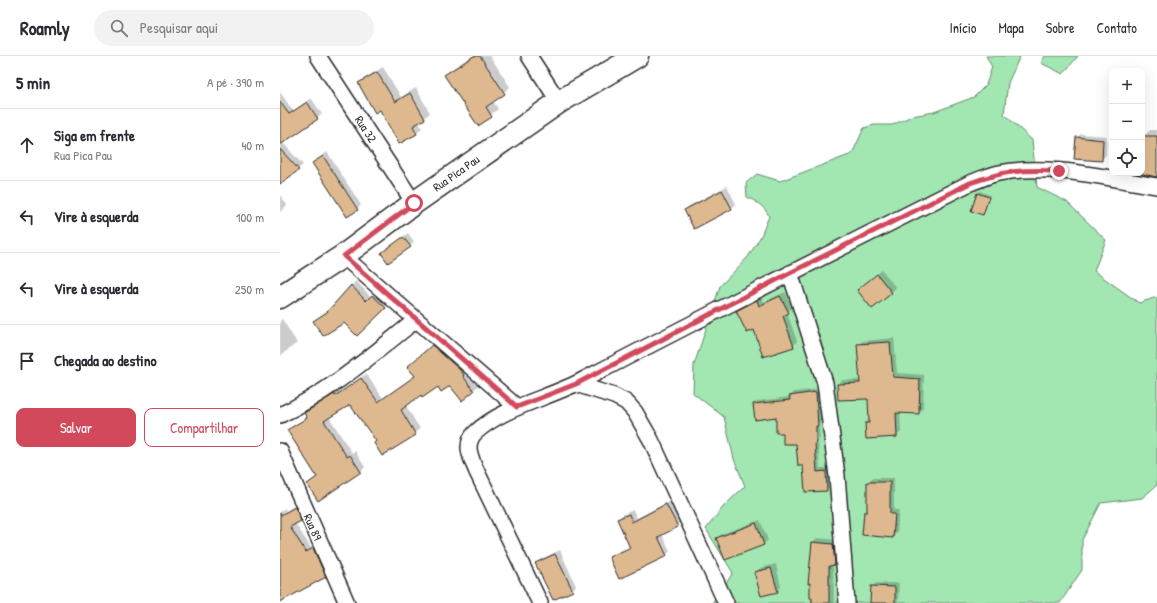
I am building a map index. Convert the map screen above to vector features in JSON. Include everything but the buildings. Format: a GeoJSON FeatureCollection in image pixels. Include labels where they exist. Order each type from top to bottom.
{"type":"FeatureCollection","features":[{"type":"Feature","properties":{"kind":"street","name":"Rua 32"},"geometry":{"type":"LineString","coordinates":[[318,56],[414,203]]}},
{"type":"Feature","properties":{"kind":"street"},"geometry":{"type":"LineString","coordinates":[[529,56],[559,102]]}},
{"type":"Feature","properties":{"kind":"street","name":"Rua Pica Pau"},"geometry":{"type":"LineString","coordinates":[[280,297],[344,256],[414,203],[559,102],[637,56]]}},
{"type":"Feature","properties":{"kind":"street"},"geometry":{"type":"LineString","coordinates":[[540,603],[477,472],[469,451],[469,445],[475,434],[517,407],[576,384],[790,273],[970,183],[998,173],[1029,170],[1059,171],[1157,186]]}},
{"type":"Feature","properties":{"kind":"street"},"geometry":{"type":"LineString","coordinates":[[344,256],[517,407]]}},
{"type":"Feature","properties":{"kind":"street"},"geometry":{"type":"LineString","coordinates":[[790,273],[825,383],[837,476],[846,603]]}},
{"type":"Feature","properties":{"kind":"street"},"geometry":{"type":"LineString","coordinates":[[280,415],[304,404],[368,358],[416,320]]}},
{"type":"Feature","properties":{"kind":"street"},"geometry":{"type":"LineString","coordinates":[[576,384],[614,396],[626,402],[635,412],[651,440],[726,603]]}},
{"type":"Feature","properties":{"kind":"street","name":"Rua 89"},"geometry":{"type":"LineString","coordinates":[[280,451],[347,603]]}},
{"type":"Feature","properties":{"kind":"green space"},"geometry":{"type":"Polygon","coordinates":[[[986,56],[1020,56],[1008,83],[1004,114],[1032,140],[1037,187],[1067,202],[1106,240],[1094,271],[1139,303],[1157,297],[1157,485],[1142,498],[1101,503],[1082,540],[1082,570],[1060,603],[712,603],[733,573],[706,529],[724,506],[745,486],[734,459],[724,417],[693,393],[694,365],[720,286],[748,257],[761,236],[769,216],[760,205],[747,197],[746,183],[757,174],[780,181],[852,154],[864,128],[874,125],[892,125],[912,116],[934,112],[974,97],[986,85],[992,67],[986,56]]]}},
{"type":"Feature","properties":{"kind":"green space"},"geometry":{"type":"Polygon","coordinates":[[[1045,56],[1078,56],[1063,74],[1041,63],[1045,56]]]}},
{"type":"Feature","properties":{"kind":"route"},"geometry":{"type":"LineString","coordinates":[[414,203],[344,256],[517,407],[576,384],[790,273],[970,183],[998,173],[1029,170],[1059,171]]}}]}
